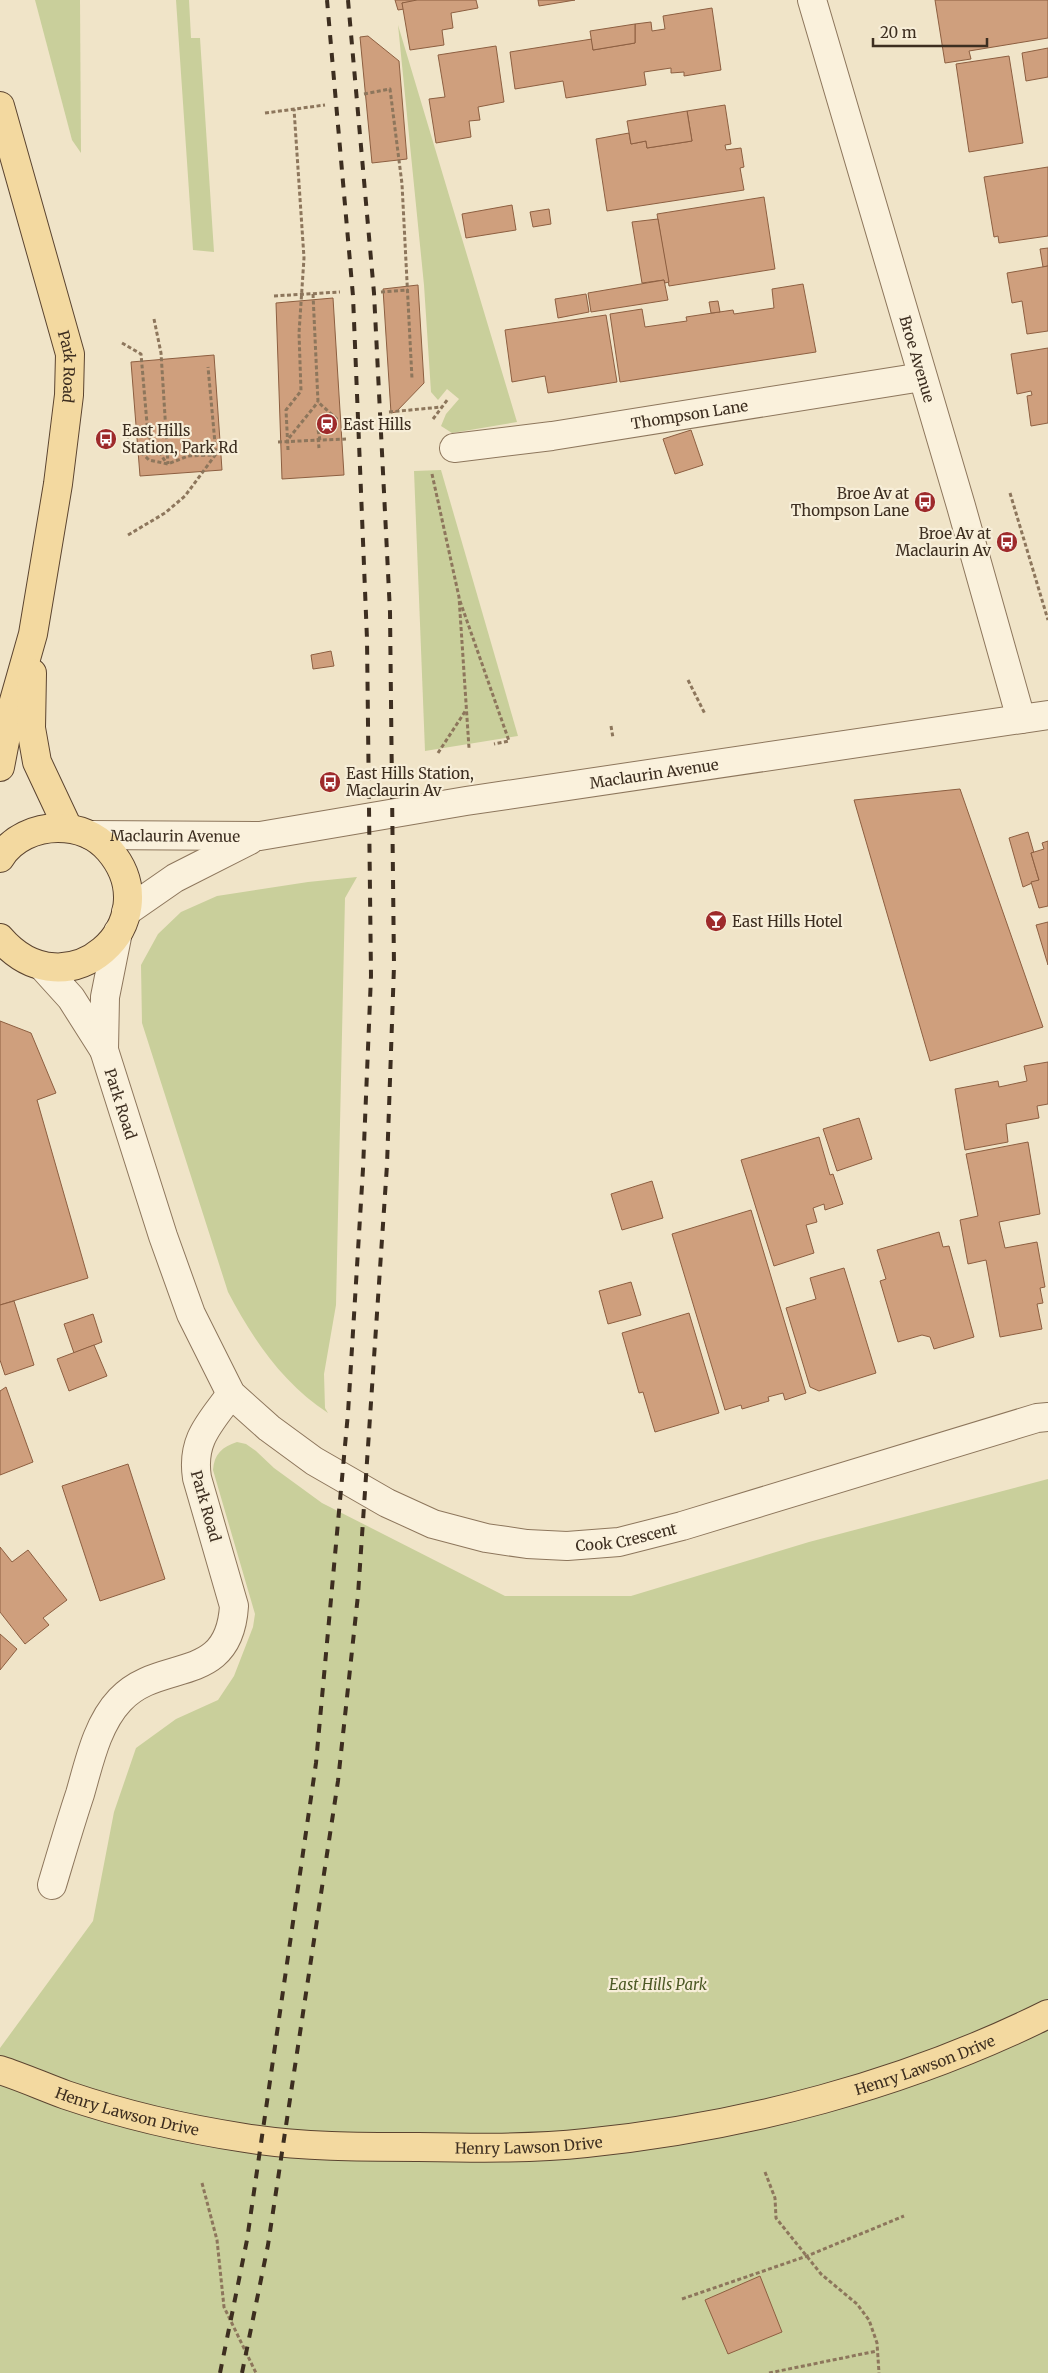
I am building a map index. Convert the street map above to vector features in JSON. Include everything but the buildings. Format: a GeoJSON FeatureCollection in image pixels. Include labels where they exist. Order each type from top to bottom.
{"type":"FeatureCollection","features":[{"type":"Feature","properties":{"kind":"main road","name":"Park Road"},"geometry":{"type":"LineString","coordinates":[[0,106],[70,354],[69,396],[58,484],[33,634],[10,715],[0,767]]}},
{"type":"Feature","properties":{"kind":"main road","name":"Park Road"},"geometry":{"type":"LineString","coordinates":[[33,634],[31,728],[37,762],[79,831]]}},
{"type":"Feature","properties":{"kind":"main road"},"geometry":{"type":"LineString","coordinates":[[0,858],[22,836],[44,828],[79,831],[105,845],[117,859],[125,876],[128,894],[122,922],[105,950],[86,962],[64,968],[36,964],[0,968]]}},
{"type":"Feature","properties":{"kind":"main road"},"geometry":{"type":"LineString","coordinates":[[0,938],[12,952],[36,964]]}},
{"type":"Feature","properties":{"kind":"main road","name":"Henry Lawson Drive"},"geometry":{"type":"LineString","coordinates":[[0,2070],[95,2103],[187,2127],[246,2138],[334,2146],[533,2146],[637,2136],[790,2107],[836,2095],[935,2063],[1048,2014]]}},
{"type":"Feature","properties":{"kind":"street","name":"Broe Avenue"},"geometry":{"type":"LineString","coordinates":[[812,0],[961,506],[1021,719]]}},
{"type":"Feature","properties":{"kind":"street","name":"Thompson Lane"},"geometry":{"type":"LineString","coordinates":[[454,448],[552,436],[922,377]]}},
{"type":"Feature","properties":{"kind":"street","name":"Maclaurin Avenue"},"geometry":{"type":"LineString","coordinates":[[79,831],[260,836],[466,801],[1048,715]]}},
{"type":"Feature","properties":{"kind":"street","name":"Maclaurin Avenue"},"geometry":{"type":"LineString","coordinates":[[122,922],[175,878],[215,856],[260,836]]}},
{"type":"Feature","properties":{"kind":"street","name":"Park Road"},"geometry":{"type":"LineString","coordinates":[[104,1050],[105,996],[122,922]]}},
{"type":"Feature","properties":{"kind":"street","name":"Park Road"},"geometry":{"type":"LineString","coordinates":[[36,964],[71,998],[104,1050],[163,1236],[192,1314],[231,1394],[204,1431],[194,1460],[197,1478],[234,1606],[233,1619],[228,1634],[213,1657],[204,1663],[150,1680],[134,1687],[119,1700],[96,1742],[52,1885]]}},
{"type":"Feature","properties":{"kind":"street","name":"Cook Crescent"},"geometry":{"type":"LineString","coordinates":[[231,1394],[269,1428],[314,1461],[387,1503],[433,1524],[486,1538],[527,1544],[567,1546],[619,1542],[682,1526],[1037,1418],[1048,1417]]}},
{"type":"Feature","properties":{"kind":"path"},"geometry":{"type":"LineString","coordinates":[[364,94],[390,89],[402,184],[412,379]]}},
{"type":"Feature","properties":{"kind":"path"},"geometry":{"type":"LineString","coordinates":[[265,113],[325,105]]}},
{"type":"Feature","properties":{"kind":"path"},"geometry":{"type":"LineString","coordinates":[[288,450],[286,410],[301,391],[299,333],[304,258],[294,109]]}},
{"type":"Feature","properties":{"kind":"path"},"geometry":{"type":"LineString","coordinates":[[381,292],[409,290],[410,300]]}},
{"type":"Feature","properties":{"kind":"path"},"geometry":{"type":"LineString","coordinates":[[274,296],[340,292]]}},
{"type":"Feature","properties":{"kind":"path"},"geometry":{"type":"LineString","coordinates":[[288,439],[318,402],[313,294]]}},
{"type":"Feature","properties":{"kind":"path"},"geometry":{"type":"LineString","coordinates":[[154,320],[161,353],[168,464]]}},
{"type":"Feature","properties":{"kind":"path"},"geometry":{"type":"LineString","coordinates":[[122,343],[141,354],[148,435],[168,464]]}},
{"type":"Feature","properties":{"kind":"path"},"geometry":{"type":"LineString","coordinates":[[128,535],[165,513],[185,496],[216,454],[208,367]]}},
{"type":"Feature","properties":{"kind":"path"},"geometry":{"type":"LineString","coordinates":[[389,412],[440,408],[448,399]]}},
{"type":"Feature","properties":{"kind":"path"},"geometry":{"type":"LineString","coordinates":[[318,402],[339,421]]}},
{"type":"Feature","properties":{"kind":"path"},"geometry":{"type":"LineString","coordinates":[[319,448],[318,430],[320,440]]}},
{"type":"Feature","properties":{"kind":"path"},"geometry":{"type":"LineString","coordinates":[[127,439],[149,460],[168,464],[188,456],[216,454]]}},
{"type":"Feature","properties":{"kind":"path"},"geometry":{"type":"LineString","coordinates":[[278,442],[346,439]]}},
{"type":"Feature","properties":{"kind":"path"},"geometry":{"type":"LineString","coordinates":[[432,470],[459,597],[509,741],[494,744]]}},
{"type":"Feature","properties":{"kind":"path"},"geometry":{"type":"LineString","coordinates":[[1010,493],[1048,620]]}},
{"type":"Feature","properties":{"kind":"path"},"geometry":{"type":"LineString","coordinates":[[459,597],[469,748]]}},
{"type":"Feature","properties":{"kind":"path"},"geometry":{"type":"LineString","coordinates":[[688,680],[705,714]]}},
{"type":"Feature","properties":{"kind":"path"},"geometry":{"type":"LineString","coordinates":[[438,753],[466,710]]}},
{"type":"Feature","properties":{"kind":"path"},"geometry":{"type":"LineString","coordinates":[[611,726],[613,738]]}},
{"type":"Feature","properties":{"kind":"path"},"geometry":{"type":"LineString","coordinates":[[765,2172],[775,2198],[776,2218],[821,2274],[864,2311],[873,2330],[879,2373]]}},
{"type":"Feature","properties":{"kind":"path"},"geometry":{"type":"LineString","coordinates":[[202,2183],[217,2240],[224,2306],[256,2373]]}},
{"type":"Feature","properties":{"kind":"path"},"geometry":{"type":"LineString","coordinates":[[682,2300],[807,2256],[904,2216]]}},
{"type":"Feature","properties":{"kind":"path"},"geometry":{"type":"LineString","coordinates":[[769,2373],[877,2351]]}},
{"type":"Feature","properties":{"kind":"green space"},"geometry":{"type":"Polygon","coordinates":[[[35,0],[80,0],[81,153],[72,140],[35,0]]]}},
{"type":"Feature","properties":{"kind":"green space"},"geometry":{"type":"Polygon","coordinates":[[[176,0],[189,0],[191,38],[200,38],[214,252],[193,250],[176,0]]]}},
{"type":"Feature","properties":{"kind":"green space"},"geometry":{"type":"Polygon","coordinates":[[[398,25],[517,422],[452,433],[441,426],[446,414],[459,399],[447,389],[438,400],[431,392],[424,285],[398,25]]]}},
{"type":"Feature","properties":{"kind":"green space"},"geometry":{"type":"Polygon","coordinates":[[[441,470],[518,736],[425,751],[414,471],[441,470]]]}},
{"type":"Feature","properties":{"kind":"green space"},"geometry":{"type":"Polygon","coordinates":[[[357,877],[345,898],[336,1305],[324,1374],[325,1408],[328,1413],[297,1388],[270,1359],[247,1326],[228,1292],[142,1023],[141,965],[158,934],[181,912],[217,896],[308,882],[357,877]]]}},
{"type":"Feature","properties":{"kind":"green space","name":"East Hills Park"},"geometry":{"type":"Polygon","coordinates":[[[237,1442],[246,1444],[256,1451],[274,1468],[322,1503],[505,1596],[631,1596],[809,1542],[1048,1479],[1048,2373],[0,2373],[0,2048],[93,1921],[114,1812],[136,1748],[176,1719],[218,1700],[234,1676],[253,1627],[255,1614],[213,1470],[217,1455],[227,1446],[237,1442]]]}},
{"type":"Feature","properties":{"kind":"railway"},"geometry":{"type":"LineString","coordinates":[[220,2373],[247,2240],[316,1763],[348,1413],[363,1169],[371,976],[367,639],[353,296],[327,0]]}},
{"type":"Feature","properties":{"kind":"railway"},"geometry":{"type":"LineString","coordinates":[[242,2373],[268,2245],[338,1781],[358,1595],[387,1165],[394,966],[390,612],[374,293],[348,0]]}},
{"type":"Feature","properties":{"kind":"place","name":"East Hills"},"geometry":{"type":"Point","coordinates":[327,424]}},
{"type":"Feature","properties":{"kind":"place","name":"East Hills Station, Park Rd"},"geometry":{"type":"Point","coordinates":[106,439]}},
{"type":"Feature","properties":{"kind":"place","name":"Broe Av at Thompson Lane"},"geometry":{"type":"Point","coordinates":[925,502]}},
{"type":"Feature","properties":{"kind":"place","name":"Broe Av at Maclaurin Av"},"geometry":{"type":"Point","coordinates":[1007,542]}},
{"type":"Feature","properties":{"kind":"place","name":"East Hills Station, Maclaurin Av"},"geometry":{"type":"Point","coordinates":[330,782]}},
{"type":"Feature","properties":{"kind":"place","name":"East Hills Hotel"},"geometry":{"type":"Point","coordinates":[716,921]}}]}
